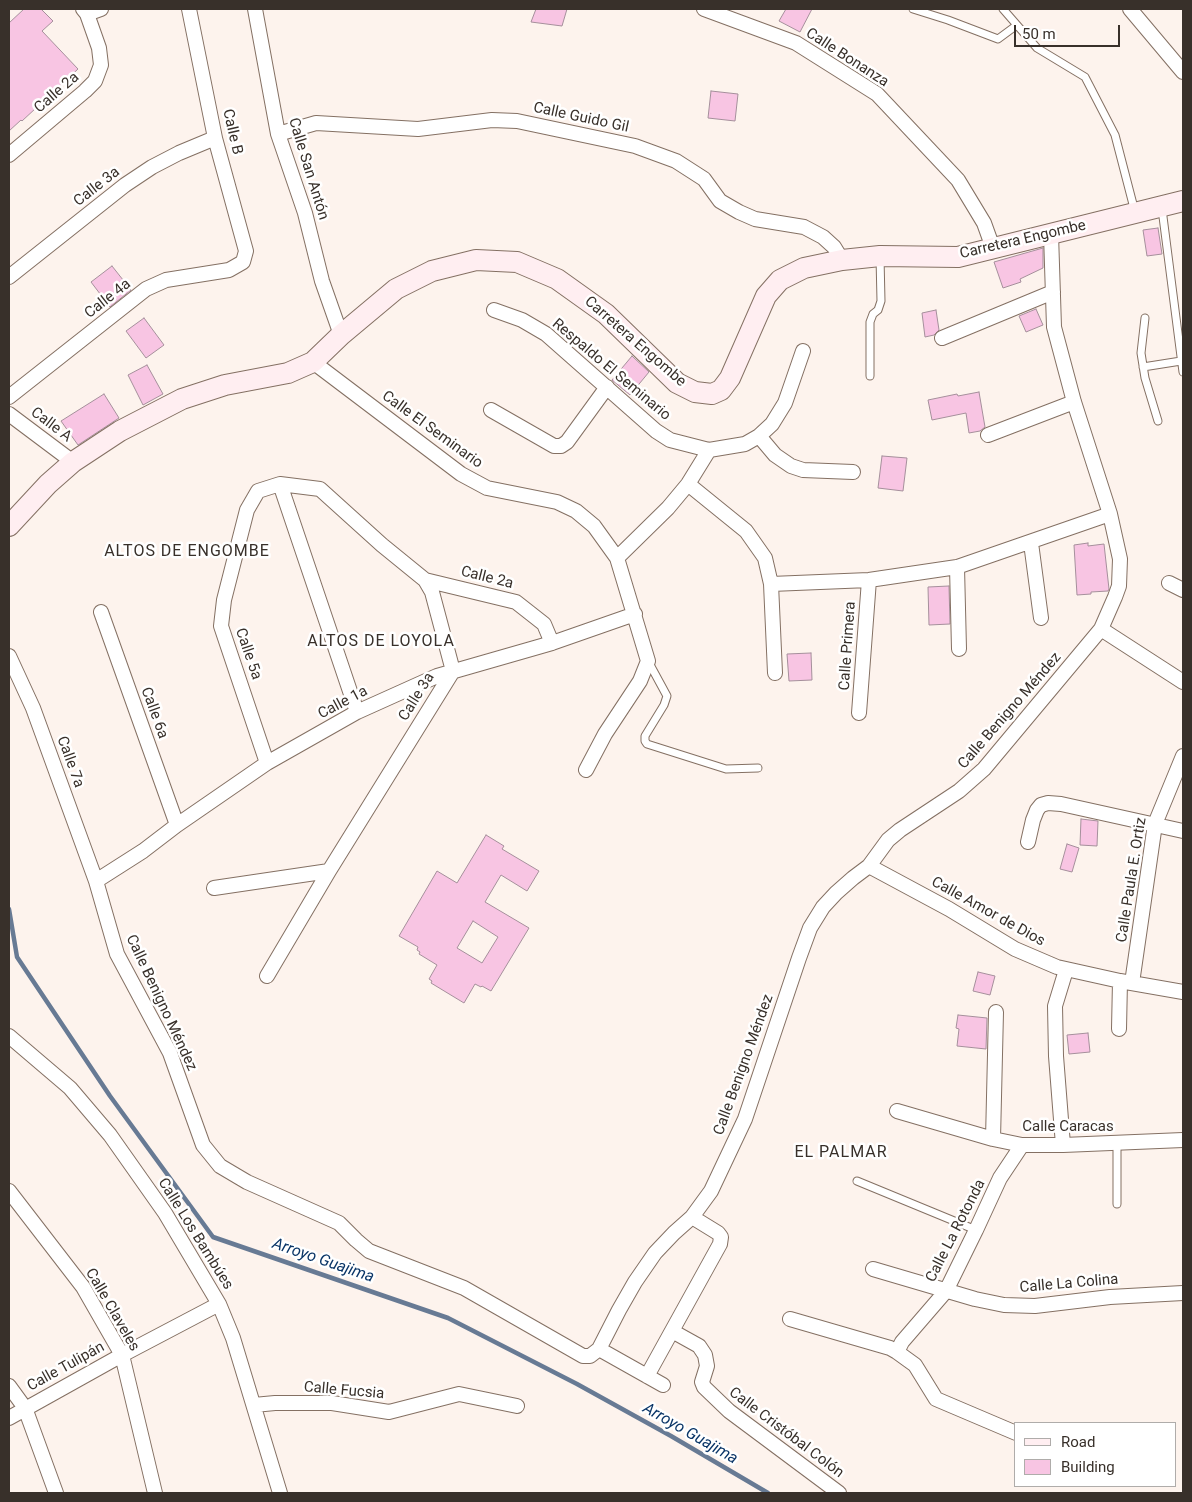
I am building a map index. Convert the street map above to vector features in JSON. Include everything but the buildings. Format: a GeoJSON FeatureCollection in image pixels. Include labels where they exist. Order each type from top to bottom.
{"type":"FeatureCollection","features":[{"type":"Feature","properties":{"kind":"street","name":"Calle B"},"geometry":{"type":"LineString","coordinates":[[189,9],[215,138],[246,251],[243,262]]}},
{"type":"Feature","properties":{"kind":"street","name":"Calle San Antón"},"geometry":{"type":"LineString","coordinates":[[255,9],[278,134],[304,213],[322,281],[341,335]]}},
{"type":"Feature","properties":{"kind":"street","name":"Calle Bonanza"},"geometry":{"type":"LineString","coordinates":[[704,9],[796,43],[877,94],[958,180],[984,224],[993,248]]}},
{"type":"Feature","properties":{"kind":"street"},"geometry":{"type":"LineString","coordinates":[[1130,9],[1183,72]]}},
{"type":"Feature","properties":{"kind":"street","name":"Calle 2a"},"geometry":{"type":"LineString","coordinates":[[9,155],[95,81],[101,65],[90,10]]}},
{"type":"Feature","properties":{"kind":"street","name":"Calle Guido Gil"},"geometry":{"type":"LineString","coordinates":[[278,134],[316,123],[418,129],[492,120],[517,121],[635,146],[676,161],[704,180],[720,201],[739,212],[755,219],[804,227],[823,237],[834,247],[842,260]]}},
{"type":"Feature","properties":{"kind":"street","name":"Calle 3a"},"geometry":{"type":"LineString","coordinates":[[9,278],[125,185],[152,167],[215,138]]}},
{"type":"Feature","properties":{"kind":"street","name":"Carretera Engombe"},"geometry":{"type":"LineString","coordinates":[[9,526],[48,484],[72,462],[120,431],[182,399],[225,385],[288,373],[313,362],[341,335],[396,289],[432,271],[476,260],[517,262],[557,279],[606,314],[677,383],[695,392],[712,394],[721,390],[730,378],[766,296],[780,280],[804,268],[842,260],[880,256],[958,257],[1183,201]]}},
{"type":"Feature","properties":{"kind":"street","name":"Calle Benigno Méndez"},"geometry":{"type":"LineString","coordinates":[[96,881],[117,954],[170,1053],[203,1145],[220,1166],[247,1182],[339,1223],[369,1251],[464,1288],[583,1356],[590,1356],[599,1349],[623,1303],[655,1253],[692,1217],[710,1191],[745,1119],[810,928],[823,907],[836,893],[869,866],[888,840],[959,791],[984,769],[1101,629],[1117,592],[1120,559],[1110,514],[1074,402],[1054,327],[1051,234]]}},
{"type":"Feature","properties":{"kind":"street","name":"Calle 4a"},"geometry":{"type":"LineString","coordinates":[[9,397],[146,289],[166,280],[229,270],[243,262]]}},
{"type":"Feature","properties":{"kind":"street"},"geometry":{"type":"LineString","coordinates":[[942,338],[1053,292]]}},
{"type":"Feature","properties":{"kind":"street","name":"Respaldo El Seminario"},"geometry":{"type":"LineString","coordinates":[[494,310],[522,320],[546,334],[641,418],[670,440],[709,450],[745,444],[759,436],[772,424],[785,403],[803,351]]}},
{"type":"Feature","properties":{"kind":"street","name":"Calle El Seminario"},"geometry":{"type":"LineString","coordinates":[[313,362],[461,474],[487,488],[557,502],[576,511],[594,526],[617,558],[648,661]]}},
{"type":"Feature","properties":{"kind":"street"},"geometry":{"type":"LineString","coordinates":[[491,410],[554,446],[561,446],[567,442],[607,387]]}},
{"type":"Feature","properties":{"kind":"street"},"geometry":{"type":"LineString","coordinates":[[988,435],[1074,402]]}},
{"type":"Feature","properties":{"kind":"street","name":"Calle A"},"geometry":{"type":"LineString","coordinates":[[9,414],[72,462]]}},
{"type":"Feature","properties":{"kind":"street"},"geometry":{"type":"LineString","coordinates":[[759,436],[775,455],[790,466],[802,470],[853,472]]}},
{"type":"Feature","properties":{"kind":"street"},"geometry":{"type":"LineString","coordinates":[[617,558],[668,508],[688,484],[709,450]]}},
{"type":"Feature","properties":{"kind":"street","name":"Calle 3a"},"geometry":{"type":"LineString","coordinates":[[267,976],[329,871],[453,671],[432,592],[425,580],[382,545],[320,489],[280,484]]}},
{"type":"Feature","properties":{"kind":"street"},"geometry":{"type":"LineString","coordinates":[[280,484],[357,712]]}},
{"type":"Feature","properties":{"kind":"street","name":"Calle 5a"},"geometry":{"type":"LineString","coordinates":[[267,763],[221,626],[224,600],[247,510],[258,491],[280,484]]}},
{"type":"Feature","properties":{"kind":"street"},"geometry":{"type":"LineString","coordinates":[[688,484],[746,531],[765,558],[771,584],[776,673]]}},
{"type":"Feature","properties":{"kind":"street"},"geometry":{"type":"LineString","coordinates":[[771,584],[869,580],[957,568],[1110,514]]}},
{"type":"Feature","properties":{"kind":"street"},"geometry":{"type":"LineString","coordinates":[[1030,543],[1041,618]]}},
{"type":"Feature","properties":{"kind":"street"},"geometry":{"type":"LineString","coordinates":[[957,568],[959,649]]}},
{"type":"Feature","properties":{"kind":"street","name":"Calle 2a"},"geometry":{"type":"LineString","coordinates":[[425,580],[516,602],[544,624],[552,643]]}},
{"type":"Feature","properties":{"kind":"street","name":"Calle Primera"},"geometry":{"type":"LineString","coordinates":[[859,713],[869,580]]}},
{"type":"Feature","properties":{"kind":"street"},"geometry":{"type":"LineString","coordinates":[[1169,583],[1183,590]]}},
{"type":"Feature","properties":{"kind":"street","name":"Calle 6a"},"geometry":{"type":"LineString","coordinates":[[101,612],[177,825]]}},
{"type":"Feature","properties":{"kind":"street","name":"Calle 1a"},"geometry":{"type":"LineString","coordinates":[[96,881],[143,851],[177,825],[267,763],[357,712],[437,676],[552,643],[635,614]]}},
{"type":"Feature","properties":{"kind":"street"},"geometry":{"type":"LineString","coordinates":[[1101,629],[1183,682]]}},
{"type":"Feature","properties":{"kind":"street","name":"Calle 7a"},"geometry":{"type":"LineString","coordinates":[[9,656],[33,708],[96,881]]}},
{"type":"Feature","properties":{"kind":"street"},"geometry":{"type":"LineString","coordinates":[[586,770],[605,734],[640,681],[648,661]]}},
{"type":"Feature","properties":{"kind":"street","name":"Calle Paula E. Ortiz"},"geometry":{"type":"LineString","coordinates":[[1118,1029],[1156,824],[1183,756]]}},
{"type":"Feature","properties":{"kind":"street"},"geometry":{"type":"LineString","coordinates":[[1028,842],[1036,810],[1041,805],[1048,803],[1061,804],[1183,831]]}},
{"type":"Feature","properties":{"kind":"street","name":"Calle Amor de Dios"},"geometry":{"type":"LineString","coordinates":[[869,866],[949,909],[1015,949],[1037,959],[1066,970],[1183,992]]}},
{"type":"Feature","properties":{"kind":"street"},"geometry":{"type":"LineString","coordinates":[[214,888],[329,871]]}},
{"type":"Feature","properties":{"kind":"street"},"geometry":{"type":"LineString","coordinates":[[1063,1146],[1056,1056],[1055,1006],[1066,970]]}},
{"type":"Feature","properties":{"kind":"street"},"geometry":{"type":"LineString","coordinates":[[993,1139],[996,1012]]}},
{"type":"Feature","properties":{"kind":"street","name":"Calle Los Bambúes"},"geometry":{"type":"LineString","coordinates":[[9,1036],[70,1088],[110,1135],[165,1213],[219,1304],[233,1338],[280,1493]]}},
{"type":"Feature","properties":{"kind":"street","name":"Calle Caracas"},"geometry":{"type":"LineString","coordinates":[[897,1111],[993,1139],[1022,1145],[1063,1146],[1183,1140]]}},
{"type":"Feature","properties":{"kind":"street","name":"Calle La Rotonda"},"geometry":{"type":"LineString","coordinates":[[897,1352],[902,1342],[946,1291],[1000,1178],[1022,1145]]}},
{"type":"Feature","properties":{"kind":"street","name":"Calle Claveles"},"geometry":{"type":"LineString","coordinates":[[9,1191],[82,1287],[122,1355],[155,1493]]}},
{"type":"Feature","properties":{"kind":"street"},"geometry":{"type":"LineString","coordinates":[[647,1376],[720,1244],[721,1237],[718,1233],[692,1217]]}},
{"type":"Feature","properties":{"kind":"street","name":"Calle La Colina"},"geometry":{"type":"LineString","coordinates":[[873,1269],[975,1299],[1004,1305],[1035,1306],[1110,1297],[1183,1293]]}},
{"type":"Feature","properties":{"kind":"street","name":"Calle Tulipán"},"geometry":{"type":"LineString","coordinates":[[9,1418],[219,1304]]}},
{"type":"Feature","properties":{"kind":"street"},"geometry":{"type":"LineString","coordinates":[[790,1318],[890,1348],[915,1365],[936,1399],[1014,1432]]}},
{"type":"Feature","properties":{"kind":"street","name":"Calle Cristóbal Colón"},"geometry":{"type":"LineString","coordinates":[[672,1331],[699,1346],[705,1355],[708,1366],[702,1382],[704,1387],[722,1405],[796,1463],[839,1493]]}},
{"type":"Feature","properties":{"kind":"street"},"geometry":{"type":"LineString","coordinates":[[599,1349],[663,1385]]}},
{"type":"Feature","properties":{"kind":"street"},"geometry":{"type":"LineString","coordinates":[[9,1386],[25,1408],[56,1493]]}},
{"type":"Feature","properties":{"kind":"street","name":"Calle Fucsia"},"geometry":{"type":"LineString","coordinates":[[254,1405],[332,1403],[389,1412],[459,1394],[517,1406]]}},
{"type":"Feature","properties":{"kind":"lane"},"geometry":{"type":"LineString","coordinates":[[913,9],[998,39],[1017,25]]}},
{"type":"Feature","properties":{"kind":"lane"},"geometry":{"type":"LineString","coordinates":[[1003,9],[1037,48],[1085,77],[1115,135],[1135,213]]}},
{"type":"Feature","properties":{"kind":"lane"},"geometry":{"type":"LineString","coordinates":[[1162,206],[1183,372]]}},
{"type":"Feature","properties":{"kind":"lane"},"geometry":{"type":"LineString","coordinates":[[870,376],[870,322],[873,314],[878,310],[881,301],[880,256]]}},
{"type":"Feature","properties":{"kind":"lane"},"geometry":{"type":"LineString","coordinates":[[1145,318],[1142,353],[1144,378],[1158,421]]}},
{"type":"Feature","properties":{"kind":"lane"},"geometry":{"type":"LineString","coordinates":[[1143,367],[1181,361]]}},
{"type":"Feature","properties":{"kind":"lane"},"geometry":{"type":"LineString","coordinates":[[648,661],[667,696],[645,736],[647,744],[726,769],[758,768]]}},
{"type":"Feature","properties":{"kind":"lane"},"geometry":{"type":"LineString","coordinates":[[1117,1143],[1117,1204]]}},
{"type":"Feature","properties":{"kind":"lane"},"geometry":{"type":"LineString","coordinates":[[857,1181],[976,1230]]}},
{"type":"Feature","properties":{"kind":"waterway","name":"Arroyo Guajima"},"geometry":{"type":"LineString","coordinates":[[9,909],[17,957],[110,1096],[213,1237],[448,1318],[577,1384],[768,1493]]}},
{"type":"Feature","properties":{"kind":"district","name":"ALTOS DE ENGOMBE"},"geometry":{"type":"Point","coordinates":[187,552]}},
{"type":"Feature","properties":{"kind":"district","name":"ALTOS DE LOYOLA"},"geometry":{"type":"Point","coordinates":[381,642]}},
{"type":"Feature","properties":{"kind":"district","name":"EL PALMAR"},"geometry":{"type":"Point","coordinates":[841,1153]}}]}
